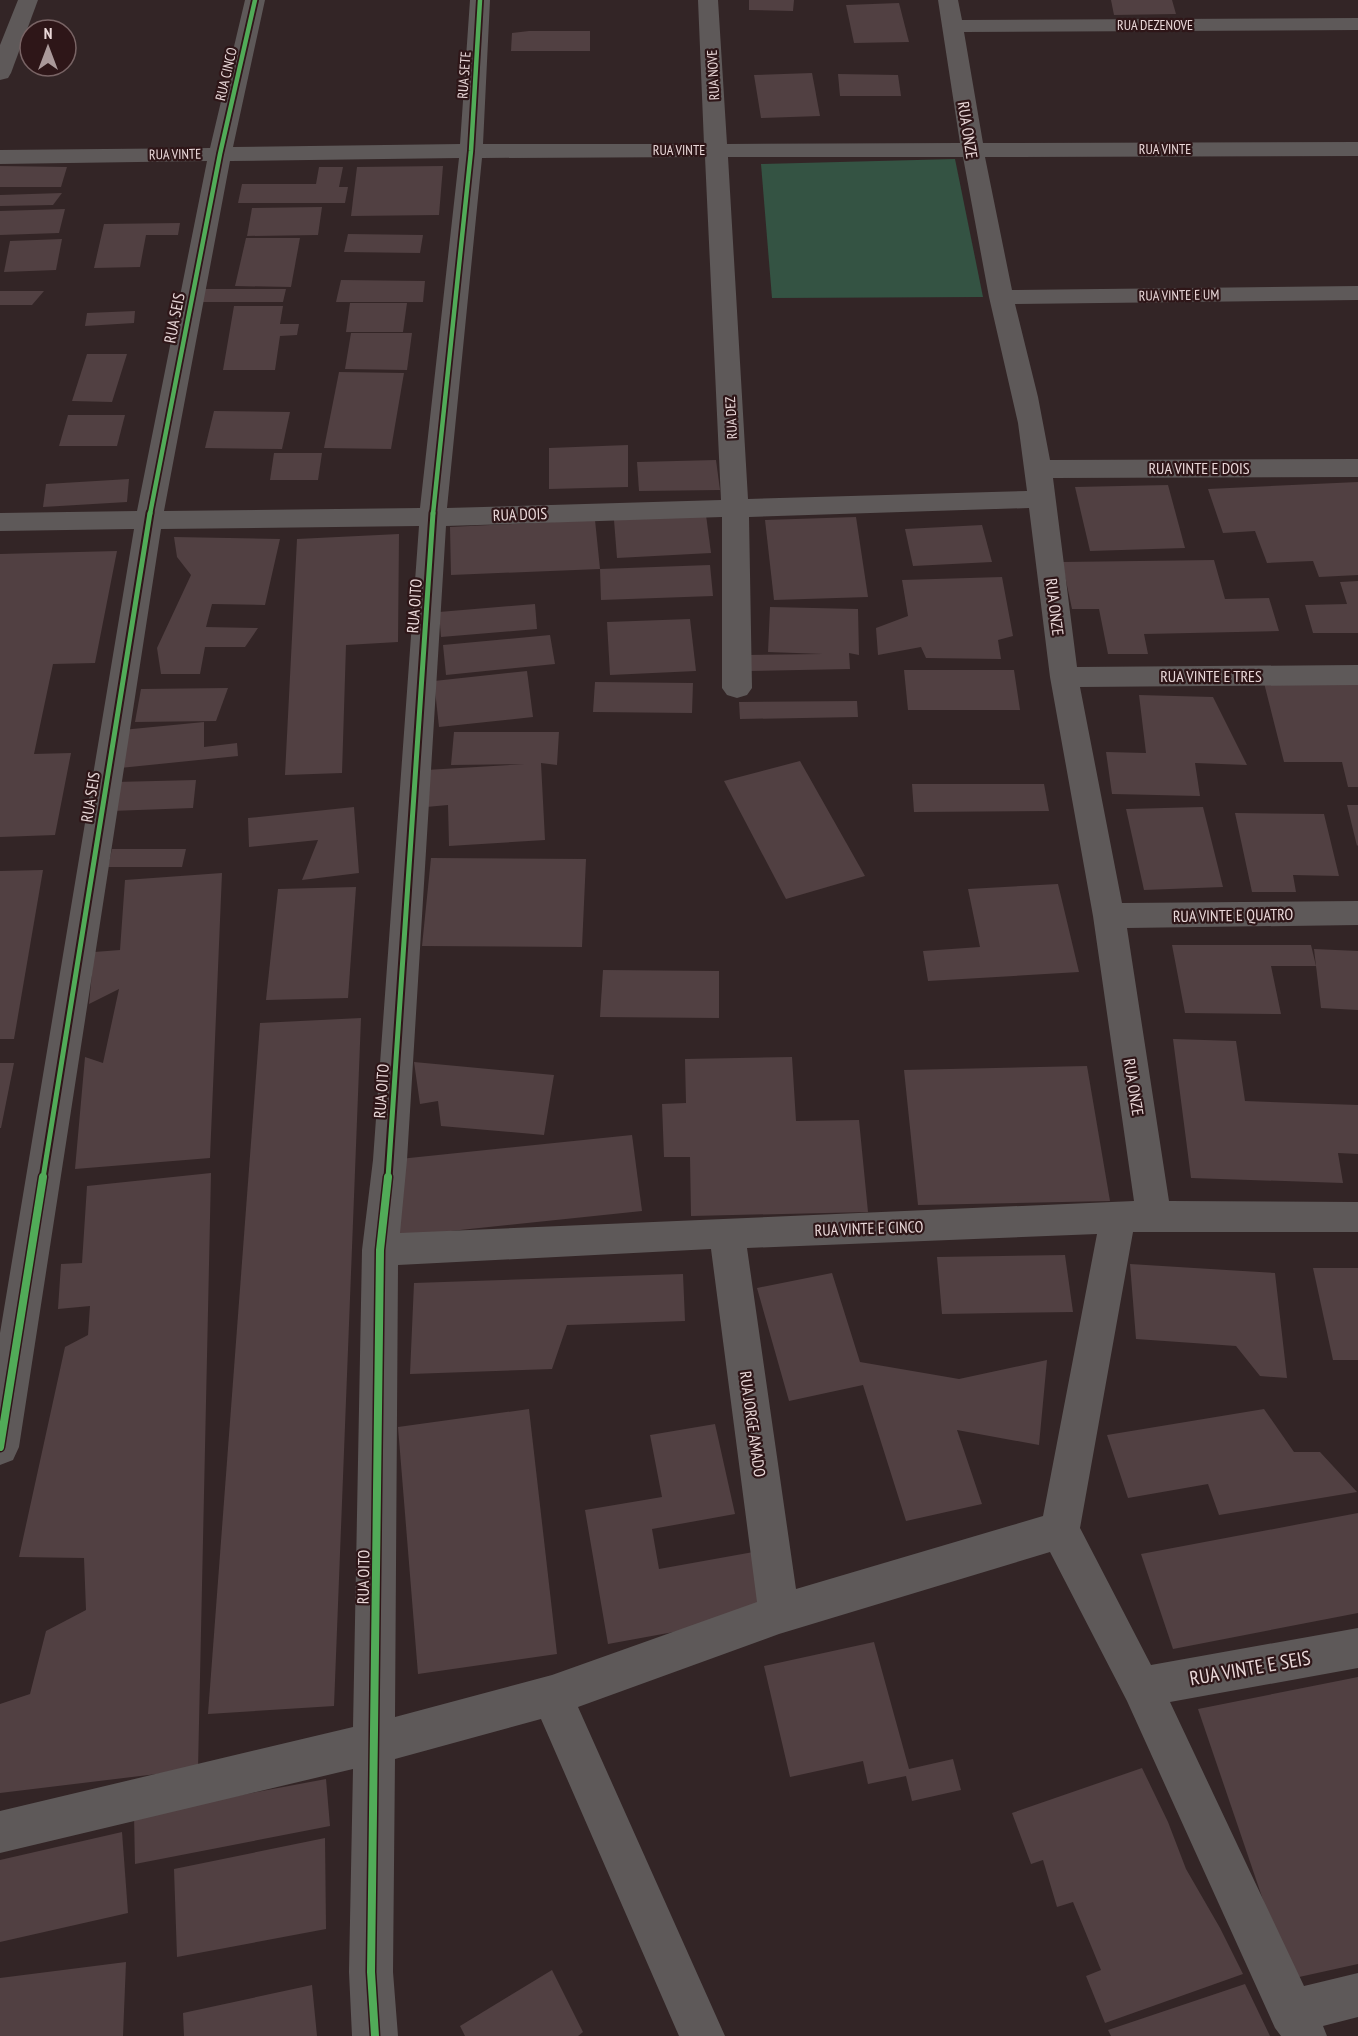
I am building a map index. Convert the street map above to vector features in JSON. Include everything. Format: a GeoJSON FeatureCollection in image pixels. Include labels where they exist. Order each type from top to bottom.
{"type":"FeatureCollection","features":[{"type":"Feature","properties":{"kind":"street"},"geometry":{"type":"LineString","coordinates":[[0,73],[28,0]]}},
{"type":"Feature","properties":{"kind":"street","name":"RUA CINCO"},"geometry":{"type":"LineString","coordinates":[[220,154],[255,0]]}},
{"type":"Feature","properties":{"kind":"street","name":"RUA SETE"},"geometry":{"type":"LineString","coordinates":[[471,151],[480,0]]}},
{"type":"Feature","properties":{"kind":"street","name":"RUA NOVE"},"geometry":{"type":"LineString","coordinates":[[708,0],[717,149]]}},
{"type":"Feature","properties":{"kind":"street","name":"RUA DEZENOVE"},"geometry":{"type":"LineString","coordinates":[[950,13],[1358,24]]}},
{"type":"Feature","properties":{"kind":"street","name":"RUA ONZE"},"geometry":{"type":"LineString","coordinates":[[950,13],[971,149],[1039,469],[1064,677],[1108,916],[1136,1217],[1060,1530]]}},
{"type":"Feature","properties":{"kind":"street","name":"RUA VINTE"},"geometry":{"type":"LineString","coordinates":[[0,157],[717,149],[1358,149]]}},
{"type":"Feature","properties":{"kind":"street","name":"RUA DEZ"},"geometry":{"type":"LineString","coordinates":[[717,149],[735,506],[737,688]]}},
{"type":"Feature","properties":{"kind":"street","name":"RUA OITO"},"geometry":{"type":"LineString","coordinates":[[375,2036],[371,1972],[380,1250],[390,1160],[433,517],[471,151]]}},
{"type":"Feature","properties":{"kind":"street","name":"RUA SEIS"},"geometry":{"type":"LineString","coordinates":[[0,1447],[148,520],[220,154]]}},
{"type":"Feature","properties":{"kind":"street","name":"RUA VINTE E UM"},"geometry":{"type":"LineString","coordinates":[[1001,297],[1358,293]]}},
{"type":"Feature","properties":{"kind":"street","name":"RUA VINTE E DOIS"},"geometry":{"type":"LineString","coordinates":[[1039,469],[1358,468]]}},
{"type":"Feature","properties":{"kind":"street","name":"RUA DOIS"},"geometry":{"type":"LineString","coordinates":[[0,522],[433,517],[735,506],[1041,499]]}},
{"type":"Feature","properties":{"kind":"street","name":"RUA VINTE E TRES"},"geometry":{"type":"LineString","coordinates":[[1064,677],[1358,675]]}},
{"type":"Feature","properties":{"kind":"street","name":"RUA VINTE E QUATRO"},"geometry":{"type":"LineString","coordinates":[[1108,916],[1358,914]]}},
{"type":"Feature","properties":{"kind":"street","name":"RUA VINTE E CINCO"},"geometry":{"type":"LineString","coordinates":[[380,1250],[727,1233],[1136,1217],[1358,1217]]}},
{"type":"Feature","properties":{"kind":"street","name":"RUA JORGE AMADO"},"geometry":{"type":"LineString","coordinates":[[727,1233],[779,1614]]}},
{"type":"Feature","properties":{"kind":"street"},"geometry":{"type":"LineString","coordinates":[[0,1832],[375,1743],[552,1696],[779,1614],[1060,1530],[1141,1687],[1297,2024],[1358,1995]]}},
{"type":"Feature","properties":{"kind":"street","name":"RUA VINTE E SEIS"},"geometry":{"type":"LineString","coordinates":[[1141,1687],[1358,1648]]}},
{"type":"Feature","properties":{"kind":"street"},"geometry":{"type":"LineString","coordinates":[[552,1696],[702,2036]]}},
{"type":"Feature","properties":{"kind":"green space"},"geometry":{"type":"Polygon","coordinates":[[[955,159],[983,297],[772,298],[761,164],[955,159]]]}},
{"type":"Feature","properties":{"kind":"building"},"geometry":{"type":"Polygon","coordinates":[[[749,0],[794,0],[793,11],[749,10],[749,0]]]}},
{"type":"Feature","properties":{"kind":"building"},"geometry":{"type":"Polygon","coordinates":[[[1111,0],[1172,0],[1176,14],[1114,15],[1111,0]]]}},
{"type":"Feature","properties":{"kind":"building"},"geometry":{"type":"Polygon","coordinates":[[[899,3],[909,42],[854,43],[846,5],[899,3]]]}},
{"type":"Feature","properties":{"kind":"building"},"geometry":{"type":"Polygon","coordinates":[[[590,31],[590,51],[511,51],[512,33],[590,31]]]}},
{"type":"Feature","properties":{"kind":"building"},"geometry":{"type":"Polygon","coordinates":[[[812,73],[820,116],[761,118],[754,75],[812,73]]]}},
{"type":"Feature","properties":{"kind":"building"},"geometry":{"type":"Polygon","coordinates":[[[838,74],[898,75],[901,96],[840,96],[838,74]]]}},
{"type":"Feature","properties":{"kind":"building"},"geometry":{"type":"Polygon","coordinates":[[[0,166],[67,167],[61,187],[0,187],[0,166]]]}},
{"type":"Feature","properties":{"kind":"building"},"geometry":{"type":"Polygon","coordinates":[[[443,166],[439,215],[351,216],[357,167],[443,166]]]}},
{"type":"Feature","properties":{"kind":"building"},"geometry":{"type":"Polygon","coordinates":[[[319,167],[343,167],[339,187],[348,187],[345,203],[238,203],[242,184],[316,184],[319,167]]]}},
{"type":"Feature","properties":{"kind":"building"},"geometry":{"type":"Polygon","coordinates":[[[62,193],[53,205],[0,206],[0,195],[62,193]]]}},
{"type":"Feature","properties":{"kind":"building"},"geometry":{"type":"Polygon","coordinates":[[[322,207],[318,235],[247,236],[252,208],[322,207]]]}},
{"type":"Feature","properties":{"kind":"building"},"geometry":{"type":"Polygon","coordinates":[[[65,209],[59,233],[0,235],[0,211],[65,209]]]}},
{"type":"Feature","properties":{"kind":"building"},"geometry":{"type":"Polygon","coordinates":[[[180,223],[178,235],[146,235],[140,267],[94,268],[104,224],[180,223]]]}},
{"type":"Feature","properties":{"kind":"building"},"geometry":{"type":"Polygon","coordinates":[[[348,234],[423,235],[420,253],[344,252],[348,234]]]}},
{"type":"Feature","properties":{"kind":"building"},"geometry":{"type":"Polygon","coordinates":[[[246,238],[300,238],[291,287],[235,286],[246,238]]]}},
{"type":"Feature","properties":{"kind":"building"},"geometry":{"type":"Polygon","coordinates":[[[62,239],[56,270],[4,272],[10,241],[62,239]]]}},
{"type":"Feature","properties":{"kind":"building"},"geometry":{"type":"Polygon","coordinates":[[[341,280],[425,281],[423,302],[336,302],[341,280]]]}},
{"type":"Feature","properties":{"kind":"building"},"geometry":{"type":"Polygon","coordinates":[[[204,289],[286,289],[283,302],[201,302],[204,289]]]}},
{"type":"Feature","properties":{"kind":"building"},"geometry":{"type":"Polygon","coordinates":[[[0,291],[44,291],[32,305],[0,305],[0,291]]]}},
{"type":"Feature","properties":{"kind":"building"},"geometry":{"type":"Polygon","coordinates":[[[350,303],[407,303],[403,332],[346,332],[350,303]]]}},
{"type":"Feature","properties":{"kind":"building"},"geometry":{"type":"Polygon","coordinates":[[[234,306],[283,306],[280,324],[299,324],[297,335],[280,336],[275,370],[223,370],[234,306]]]}},
{"type":"Feature","properties":{"kind":"building"},"geometry":{"type":"Polygon","coordinates":[[[135,311],[134,323],[85,326],[87,313],[135,311]]]}},
{"type":"Feature","properties":{"kind":"building"},"geometry":{"type":"Polygon","coordinates":[[[351,333],[412,333],[407,370],[345,369],[351,333]]]}},
{"type":"Feature","properties":{"kind":"building"},"geometry":{"type":"Polygon","coordinates":[[[87,354],[127,354],[112,402],[72,401],[87,354]]]}},
{"type":"Feature","properties":{"kind":"building"},"geometry":{"type":"Polygon","coordinates":[[[339,372],[404,373],[391,449],[324,448],[339,372]]]}},
{"type":"Feature","properties":{"kind":"building"},"geometry":{"type":"Polygon","coordinates":[[[214,411],[290,412],[282,449],[205,448],[214,411]]]}},
{"type":"Feature","properties":{"kind":"building"},"geometry":{"type":"Polygon","coordinates":[[[68,415],[125,415],[117,446],[59,446],[68,415]]]}},
{"type":"Feature","properties":{"kind":"building"},"geometry":{"type":"Polygon","coordinates":[[[628,445],[628,487],[549,489],[549,448],[628,445]]]}},
{"type":"Feature","properties":{"kind":"building"},"geometry":{"type":"Polygon","coordinates":[[[274,453],[322,453],[318,480],[270,480],[274,453]]]}},
{"type":"Feature","properties":{"kind":"building"},"geometry":{"type":"Polygon","coordinates":[[[716,460],[720,490],[639,491],[637,462],[716,460]]]}},
{"type":"Feature","properties":{"kind":"building"},"geometry":{"type":"Polygon","coordinates":[[[129,479],[127,502],[43,507],[46,484],[129,479]]]}},
{"type":"Feature","properties":{"kind":"building"},"geometry":{"type":"Polygon","coordinates":[[[1358,482],[1358,575],[1319,577],[1313,561],[1267,563],[1255,531],[1223,533],[1208,489],[1358,482]]]}},
{"type":"Feature","properties":{"kind":"building"},"geometry":{"type":"Polygon","coordinates":[[[1168,485],[1185,548],[1090,551],[1075,487],[1168,485]]]}},
{"type":"Feature","properties":{"kind":"building"},"geometry":{"type":"Polygon","coordinates":[[[706,515],[711,553],[617,558],[614,520],[706,515]]]}},
{"type":"Feature","properties":{"kind":"building"},"geometry":{"type":"Polygon","coordinates":[[[856,517],[868,597],[774,600],[765,520],[856,517]]]}},
{"type":"Feature","properties":{"kind":"building"},"geometry":{"type":"Polygon","coordinates":[[[595,520],[600,569],[451,575],[450,527],[595,520]]]}},
{"type":"Feature","properties":{"kind":"building"},"geometry":{"type":"Polygon","coordinates":[[[982,525],[992,562],[913,566],[905,529],[982,525]]]}},
{"type":"Feature","properties":{"kind":"building"},"geometry":{"type":"Polygon","coordinates":[[[399,534],[398,642],[346,645],[342,773],[285,775],[297,539],[399,534]]]}},
{"type":"Feature","properties":{"kind":"building"},"geometry":{"type":"Polygon","coordinates":[[[174,537],[280,539],[265,605],[212,604],[206,627],[258,628],[245,647],[205,647],[200,674],[161,674],[157,648],[191,575],[177,557],[174,537]]]}},
{"type":"Feature","properties":{"kind":"building"},"geometry":{"type":"Polygon","coordinates":[[[117,551],[95,663],[53,664],[34,754],[71,753],[55,835],[0,837],[0,554],[117,551]]]}},
{"type":"Feature","properties":{"kind":"building"},"geometry":{"type":"Polygon","coordinates":[[[1214,560],[1225,599],[1269,598],[1279,631],[1144,634],[1148,654],[1108,654],[1099,609],[1072,609],[1062,562],[1214,560]]]}},
{"type":"Feature","properties":{"kind":"building"},"geometry":{"type":"Polygon","coordinates":[[[710,565],[713,596],[601,600],[600,569],[710,565]]]}},
{"type":"Feature","properties":{"kind":"building"},"geometry":{"type":"Polygon","coordinates":[[[1002,577],[1013,636],[998,640],[1001,659],[926,658],[921,647],[878,655],[876,628],[908,616],[902,580],[1002,577]]]}},
{"type":"Feature","properties":{"kind":"building"},"geometry":{"type":"Polygon","coordinates":[[[1358,581],[1358,633],[1313,633],[1305,605],[1347,604],[1340,582],[1358,581]]]}},
{"type":"Feature","properties":{"kind":"building"},"geometry":{"type":"Polygon","coordinates":[[[535,604],[537,629],[441,637],[439,612],[535,604]]]}},
{"type":"Feature","properties":{"kind":"building"},"geometry":{"type":"Polygon","coordinates":[[[770,607],[858,609],[859,655],[849,653],[850,669],[747,671],[746,655],[823,654],[768,652],[770,607]]]}},
{"type":"Feature","properties":{"kind":"building"},"geometry":{"type":"Polygon","coordinates":[[[690,619],[696,671],[610,675],[607,622],[690,619]]]}},
{"type":"Feature","properties":{"kind":"building"},"geometry":{"type":"Polygon","coordinates":[[[550,635],[555,664],[446,675],[443,645],[550,635]]]}},
{"type":"Feature","properties":{"kind":"building"},"geometry":{"type":"Polygon","coordinates":[[[904,670],[1014,670],[1020,710],[908,710],[904,670]]]}},
{"type":"Feature","properties":{"kind":"building"},"geometry":{"type":"Polygon","coordinates":[[[527,671],[533,717],[439,727],[434,681],[527,671]]]}},
{"type":"Feature","properties":{"kind":"building"},"geometry":{"type":"Polygon","coordinates":[[[1358,678],[1358,787],[1348,787],[1342,762],[1284,762],[1263,679],[1358,678]]]}},
{"type":"Feature","properties":{"kind":"building"},"geometry":{"type":"Polygon","coordinates":[[[595,682],[693,683],[692,713],[593,712],[595,682]]]}},
{"type":"Feature","properties":{"kind":"building"},"geometry":{"type":"Polygon","coordinates":[[[228,688],[216,721],[135,722],[141,689],[228,688]]]}},
{"type":"Feature","properties":{"kind":"building"},"geometry":{"type":"Polygon","coordinates":[[[1139,695],[1213,697],[1247,765],[1195,763],[1200,796],[1112,794],[1106,752],[1146,753],[1139,695]]]}},
{"type":"Feature","properties":{"kind":"building"},"geometry":{"type":"Polygon","coordinates":[[[857,701],[858,717],[740,719],[739,702],[857,701]]]}},
{"type":"Feature","properties":{"kind":"building"},"geometry":{"type":"Polygon","coordinates":[[[204,722],[204,747],[237,743],[238,756],[120,768],[122,730],[204,722]]]}},
{"type":"Feature","properties":{"kind":"building"},"geometry":{"type":"Polygon","coordinates":[[[454,732],[559,732],[557,765],[541,763],[545,840],[449,846],[448,805],[426,807],[426,770],[525,764],[451,765],[454,732]]]}},
{"type":"Feature","properties":{"kind":"building"},"geometry":{"type":"Polygon","coordinates":[[[800,761],[865,876],[786,899],[724,781],[800,761]]]}},
{"type":"Feature","properties":{"kind":"building"},"geometry":{"type":"Polygon","coordinates":[[[196,780],[193,808],[111,811],[115,782],[196,780]]]}},
{"type":"Feature","properties":{"kind":"building"},"geometry":{"type":"Polygon","coordinates":[[[912,784],[1044,784],[1049,811],[914,812],[912,784]]]}},
{"type":"Feature","properties":{"kind":"building"},"geometry":{"type":"Polygon","coordinates":[[[1347,805],[1358,805],[1357,846],[1347,805]]]}},
{"type":"Feature","properties":{"kind":"building"},"geometry":{"type":"Polygon","coordinates":[[[354,807],[359,873],[302,880],[318,840],[249,847],[248,818],[354,807]]]}},
{"type":"Feature","properties":{"kind":"building"},"geometry":{"type":"Polygon","coordinates":[[[1203,807],[1223,887],[1144,890],[1126,809],[1203,807]]]}},
{"type":"Feature","properties":{"kind":"building"},"geometry":{"type":"Polygon","coordinates":[[[1235,813],[1324,814],[1339,876],[1293,875],[1296,892],[1252,892],[1235,813]]]}},
{"type":"Feature","properties":{"kind":"building"},"geometry":{"type":"Polygon","coordinates":[[[112,849],[186,849],[182,867],[108,867],[112,849]]]}},
{"type":"Feature","properties":{"kind":"building"},"geometry":{"type":"Polygon","coordinates":[[[431,858],[586,859],[582,947],[422,946],[431,858]]]}},
{"type":"Feature","properties":{"kind":"building"},"geometry":{"type":"Polygon","coordinates":[[[43,870],[14,1039],[0,1039],[0,871],[43,870]]]}},
{"type":"Feature","properties":{"kind":"building"},"geometry":{"type":"Polygon","coordinates":[[[222,873],[210,1158],[75,1169],[85,1057],[103,1063],[119,989],[89,1004],[94,952],[120,950],[125,880],[222,873]]]}},
{"type":"Feature","properties":{"kind":"building"},"geometry":{"type":"Polygon","coordinates":[[[1058,884],[1079,972],[928,981],[923,951],[980,947],[968,889],[1058,884]]]}},
{"type":"Feature","properties":{"kind":"building"},"geometry":{"type":"Polygon","coordinates":[[[356,887],[348,998],[266,1000],[278,889],[356,887]]]}},
{"type":"Feature","properties":{"kind":"building"},"geometry":{"type":"Polygon","coordinates":[[[1172,945],[1311,945],[1316,966],[1271,966],[1281,1014],[1185,1013],[1172,945]]]}},
{"type":"Feature","properties":{"kind":"building"},"geometry":{"type":"Polygon","coordinates":[[[1314,949],[1358,951],[1358,1010],[1321,1008],[1314,949]]]}},
{"type":"Feature","properties":{"kind":"building"},"geometry":{"type":"Polygon","coordinates":[[[603,970],[719,971],[719,1018],[600,1017],[603,970]]]}},
{"type":"Feature","properties":{"kind":"building"},"geometry":{"type":"Polygon","coordinates":[[[361,1018],[334,1706],[208,1714],[260,1023],[361,1018]]]}},
{"type":"Feature","properties":{"kind":"building"},"geometry":{"type":"Polygon","coordinates":[[[1173,1039],[1236,1041],[1245,1101],[1358,1105],[1358,1154],[1338,1153],[1343,1183],[1191,1178],[1173,1039]]]}},
{"type":"Feature","properties":{"kind":"building"},"geometry":{"type":"Polygon","coordinates":[[[792,1057],[796,1121],[859,1120],[868,1212],[691,1216],[690,1157],[664,1157],[662,1104],[686,1103],[685,1059],[792,1057]]]}},
{"type":"Feature","properties":{"kind":"building"},"geometry":{"type":"Polygon","coordinates":[[[414,1062],[554,1075],[544,1135],[441,1126],[438,1101],[420,1104],[414,1062]]]}},
{"type":"Feature","properties":{"kind":"building"},"geometry":{"type":"Polygon","coordinates":[[[0,1063],[14,1063],[1,1128],[0,1128],[0,1063]]]}},
{"type":"Feature","properties":{"kind":"building"},"geometry":{"type":"Polygon","coordinates":[[[1087,1066],[1110,1201],[918,1205],[904,1070],[1087,1066]]]}},
{"type":"Feature","properties":{"kind":"building"},"geometry":{"type":"Polygon","coordinates":[[[632,1135],[642,1211],[394,1237],[390,1160],[632,1135]]]}},
{"type":"Feature","properties":{"kind":"building"},"geometry":{"type":"Polygon","coordinates":[[[211,1173],[198,1769],[0,1793],[0,1704],[30,1694],[46,1631],[86,1610],[84,1558],[19,1557],[65,1347],[88,1335],[90,1306],[58,1309],[61,1264],[82,1263],[87,1186],[211,1173]]]}},
{"type":"Feature","properties":{"kind":"building"},"geometry":{"type":"Polygon","coordinates":[[[1065,1255],[1073,1312],[942,1314],[937,1257],[1065,1255]]]}},
{"type":"Feature","properties":{"kind":"building"},"geometry":{"type":"Polygon","coordinates":[[[1130,1264],[1275,1273],[1287,1378],[1260,1376],[1236,1346],[1136,1339],[1130,1264]]]}},
{"type":"Feature","properties":{"kind":"building"},"geometry":{"type":"Polygon","coordinates":[[[1313,1268],[1358,1268],[1358,1360],[1333,1360],[1313,1268]]]}},
{"type":"Feature","properties":{"kind":"building"},"geometry":{"type":"Polygon","coordinates":[[[832,1273],[860,1362],[959,1379],[1047,1360],[1039,1445],[957,1430],[982,1504],[906,1521],[863,1385],[789,1401],[757,1288],[832,1273]]]}},
{"type":"Feature","properties":{"kind":"building"},"geometry":{"type":"Polygon","coordinates":[[[683,1274],[685,1321],[567,1325],[552,1369],[410,1374],[414,1283],[683,1274]]]}},
{"type":"Feature","properties":{"kind":"building"},"geometry":{"type":"Polygon","coordinates":[[[529,1409],[557,1654],[418,1674],[398,1427],[529,1409]]]}},
{"type":"Feature","properties":{"kind":"building"},"geometry":{"type":"Polygon","coordinates":[[[1264,1409],[1294,1452],[1320,1452],[1357,1492],[1219,1515],[1208,1484],[1128,1498],[1107,1435],[1264,1409]]]}},
{"type":"Feature","properties":{"kind":"building"},"geometry":{"type":"Polygon","coordinates":[[[715,1424],[735,1514],[652,1529],[659,1569],[759,1551],[772,1614],[608,1644],[585,1510],[662,1497],[650,1435],[715,1424]]]}},
{"type":"Feature","properties":{"kind":"building"},"geometry":{"type":"Polygon","coordinates":[[[1358,1513],[1358,1613],[1173,1649],[1141,1554],[1358,1513]]]}},
{"type":"Feature","properties":{"kind":"building"},"geometry":{"type":"Polygon","coordinates":[[[874,1642],[909,1769],[953,1759],[961,1790],[912,1801],[906,1776],[868,1784],[863,1761],[790,1777],[764,1666],[874,1642]]]}},
{"type":"Feature","properties":{"kind":"building"},"geometry":{"type":"Polygon","coordinates":[[[1358,1677],[1358,1964],[1290,1979],[1198,1709],[1358,1677]]]}},
{"type":"Feature","properties":{"kind":"building"},"geometry":{"type":"Polygon","coordinates":[[[1142,1768],[1168,1822],[1186,1869],[1243,1974],[1105,2023],[1086,1976],[1101,1970],[1073,1902],[1057,1907],[1043,1860],[1031,1864],[1012,1813],[1142,1768]]]}},
{"type":"Feature","properties":{"kind":"building"},"geometry":{"type":"Polygon","coordinates":[[[326,1779],[330,1826],[135,1864],[134,1815],[326,1779]]]}},
{"type":"Feature","properties":{"kind":"building"},"geometry":{"type":"Polygon","coordinates":[[[122,1832],[128,1913],[0,1942],[0,1860],[122,1832]]]}},
{"type":"Feature","properties":{"kind":"building"},"geometry":{"type":"Polygon","coordinates":[[[325,1838],[326,1929],[177,1957],[174,1869],[325,1838]]]}},
{"type":"Feature","properties":{"kind":"building"},"geometry":{"type":"Polygon","coordinates":[[[126,1962],[123,2036],[0,2036],[0,1978],[126,1962]]]}},
{"type":"Feature","properties":{"kind":"building"},"geometry":{"type":"Polygon","coordinates":[[[552,1970],[583,2032],[578,2036],[465,2036],[460,2026],[552,1970]]]}},
{"type":"Feature","properties":{"kind":"building"},"geometry":{"type":"Polygon","coordinates":[[[1245,1984],[1270,2036],[1111,2036],[1108,2030],[1245,1984]]]}},
{"type":"Feature","properties":{"kind":"building"},"geometry":{"type":"Polygon","coordinates":[[[312,1985],[317,2036],[184,2036],[183,2013],[312,1985]]]}},
{"type":"Feature","properties":{"kind":"cycle path"},"geometry":{"type":"LineString","coordinates":[[0,1447],[149,520],[220,154],[255,0]]}},
{"type":"Feature","properties":{"kind":"cycle path"},"geometry":{"type":"LineString","coordinates":[[375,2036],[371,1972],[380,1250],[390,1160],[433,517],[471,151],[480,0]]}}]}
